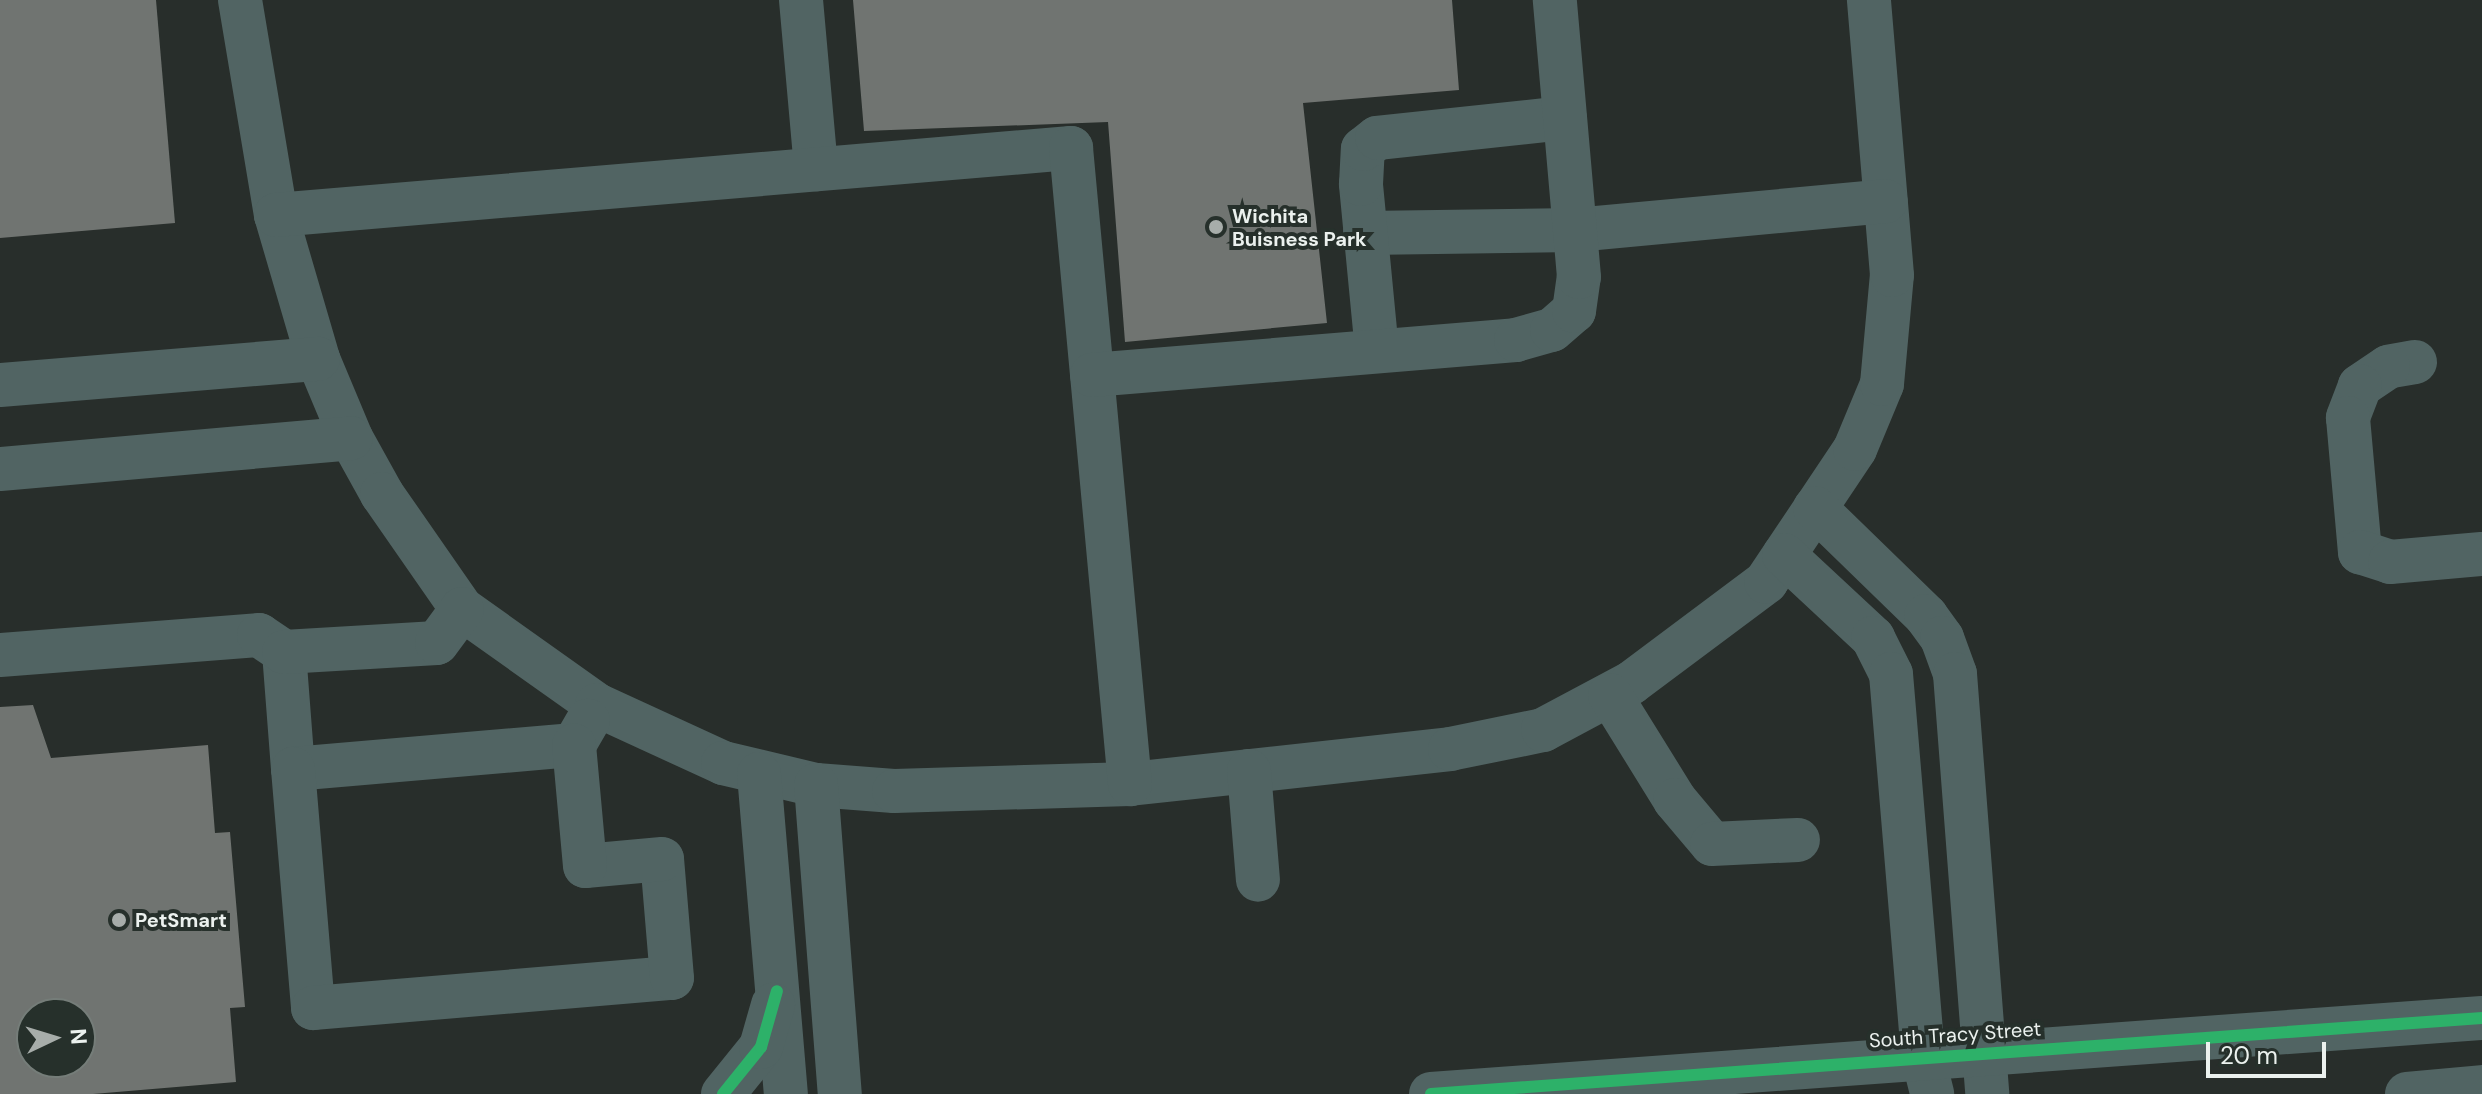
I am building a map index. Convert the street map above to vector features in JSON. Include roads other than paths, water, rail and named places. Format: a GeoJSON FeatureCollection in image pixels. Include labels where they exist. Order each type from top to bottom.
{"type":"FeatureCollection","features":[{"type":"Feature","properties":{"kind":"street"},"geometry":{"type":"LineString","coordinates":[[240,0],[276,215],[318,359],[351,438],[382,494],[462,609],[597,705],[759,774],[816,785],[894,791],[1130,784],[1450,749],[1530,732],[1610,695],[1766,582],[1855,449],[1882,384],[1892,275],[1869,0]]}},
{"type":"Feature","properties":{"kind":"street"},"geometry":{"type":"LineString","coordinates":[[801,0],[816,169]]}},
{"type":"Feature","properties":{"kind":"street"},"geometry":{"type":"LineString","coordinates":[[1092,375],[1516,340],[1552,330],[1574,311],[1579,277],[1555,0]]}},
{"type":"Feature","properties":{"kind":"street"},"geometry":{"type":"LineString","coordinates":[[1377,351],[1365,233],[1363,149],[1377,138],[1565,118]]}},
{"type":"Feature","properties":{"kind":"street"},"geometry":{"type":"LineString","coordinates":[[276,215],[1071,148],[1130,784]]}},
{"type":"Feature","properties":{"kind":"street"},"geometry":{"type":"LineString","coordinates":[[1365,233],[1575,230],[1886,201]]}},
{"type":"Feature","properties":{"kind":"street"},"geometry":{"type":"LineString","coordinates":[[0,385],[318,359]]}},
{"type":"Feature","properties":{"kind":"street"},"geometry":{"type":"LineString","coordinates":[[2415,362],[2388,367],[2360,386],[2348,418],[2360,552],[2390,562],[2482,554]]}},
{"type":"Feature","properties":{"kind":"street"},"geometry":{"type":"LineString","coordinates":[[0,469],[351,438]]}},
{"type":"Feature","properties":{"kind":"street"},"geometry":{"type":"LineString","coordinates":[[1815,508],[1926,616],[1942,638],[1955,674],[1985,1074]]}},
{"type":"Feature","properties":{"kind":"street"},"geometry":{"type":"LineString","coordinates":[[1784,555],[1873,638],[1891,674],[1928,1076]]}},
{"type":"Feature","properties":{"kind":"street"},"geometry":{"type":"LineString","coordinates":[[0,655],[259,635],[284,652],[437,643],[462,609]]}},
{"type":"Feature","properties":{"kind":"street"},"geometry":{"type":"LineString","coordinates":[[284,652],[313,1008],[672,978],[662,859],[585,866],[574,745],[597,705]]}},
{"type":"Feature","properties":{"kind":"street"},"geometry":{"type":"LineString","coordinates":[[1610,695],[1675,800],[1712,844],[1798,840]]}},
{"type":"Feature","properties":{"kind":"street"},"geometry":{"type":"LineString","coordinates":[[293,769],[574,745]]}},
{"type":"Feature","properties":{"kind":"street"},"geometry":{"type":"LineString","coordinates":[[1249,771],[1258,880]]}},
{"type":"Feature","properties":{"kind":"street"},"geometry":{"type":"LineString","coordinates":[[759,774],[786,1094]]}},
{"type":"Feature","properties":{"kind":"street"},"geometry":{"type":"LineString","coordinates":[[816,785],[840,1094]]}},
{"type":"Feature","properties":{"kind":"street"},"geometry":{"type":"LineString","coordinates":[[723,1094],[761,1047],[777,991]]}},
{"type":"Feature","properties":{"kind":"street","name":"South Tracy Street"},"geometry":{"type":"LineString","coordinates":[[1431,1094],[1985,1074],[2482,1018]]}},
{"type":"Feature","properties":{"kind":"street"},"geometry":{"type":"LineString","coordinates":[[2407,1094],[2482,1087]]}},
{"type":"Feature","properties":{"kind":"place","name":"Wichita Buisness Park"},"geometry":{"type":"Point","coordinates":[1216,227]}},
{"type":"Feature","properties":{"kind":"place","name":"PetSmart"},"geometry":{"type":"Point","coordinates":[119,920]}}]}
